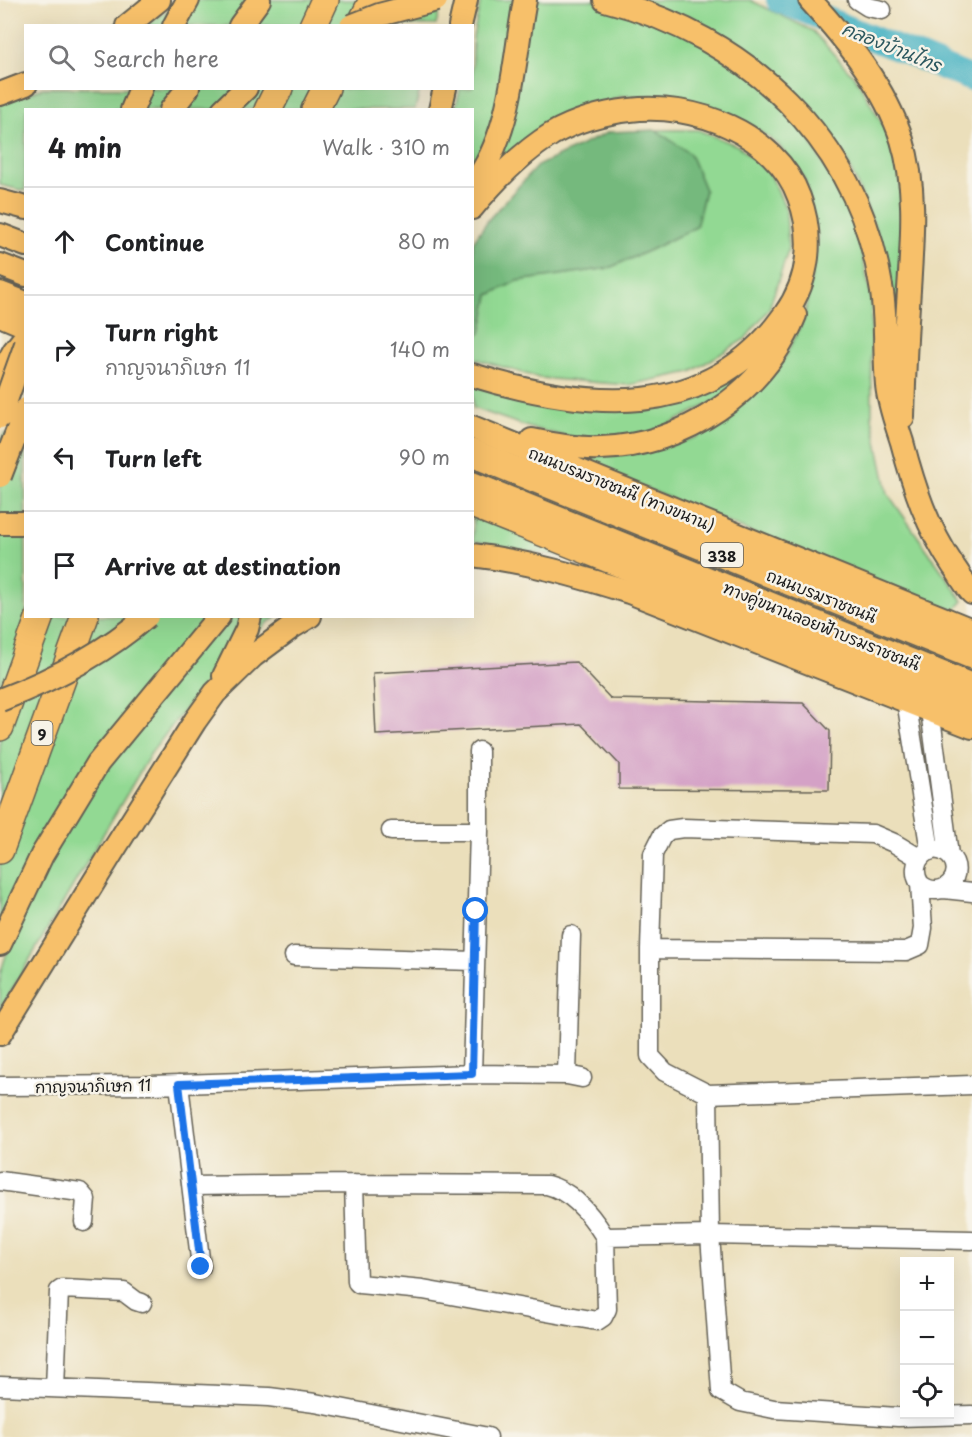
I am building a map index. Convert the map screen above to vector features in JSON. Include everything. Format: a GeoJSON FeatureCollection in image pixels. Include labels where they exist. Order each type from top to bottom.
{"type":"FeatureCollection","features":[{"type":"Feature","properties":{"kind":"highway"},"geometry":{"type":"LineString","coordinates":[[314,24],[325,0]]}},
{"type":"Feature","properties":{"kind":"highway"},"geometry":{"type":"LineString","coordinates":[[361,24],[373,0]]}},
{"type":"Feature","properties":{"kind":"highway"},"geometry":{"type":"LineString","coordinates":[[269,108],[278,90]]}},
{"type":"Feature","properties":{"kind":"highway"},"geometry":{"type":"LineString","coordinates":[[316,108],[325,90]]}},
{"type":"Feature","properties":{"kind":"highway","name":"ถนนบรมราชชนนี"},"geometry":{"type":"LineString","coordinates":[[474,454],[972,655]]}},
{"type":"Feature","properties":{"kind":"highway"},"geometry":{"type":"LineString","coordinates":[[474,505],[972,705]]}},
{"type":"Feature","properties":{"kind":"highway"},"geometry":{"type":"LineString","coordinates":[[0,727],[39,618]]}},
{"type":"Feature","properties":{"kind":"highway","name":"9"},"geometry":{"type":"LineString","coordinates":[[0,850],[84,618]]}},
{"type":"Feature","properties":{"kind":"main road"},"geometry":{"type":"LineString","coordinates":[[129,24],[159,0]]}},
{"type":"Feature","properties":{"kind":"main road"},"geometry":{"type":"LineString","coordinates":[[175,24],[188,0]]}},
{"type":"Feature","properties":{"kind":"main road"},"geometry":{"type":"LineString","coordinates":[[241,24],[259,0]]}},
{"type":"Feature","properties":{"kind":"main road"},"geometry":{"type":"LineString","coordinates":[[356,24],[379,15],[436,0]]}},
{"type":"Feature","properties":{"kind":"main road"},"geometry":{"type":"LineString","coordinates":[[460,24],[466,0]]}},
{"type":"Feature","properties":{"kind":"main road"},"geometry":{"type":"LineString","coordinates":[[474,183],[490,158],[506,111],[525,0]]}},
{"type":"Feature","properties":{"kind":"main road"},"geometry":{"type":"LineString","coordinates":[[605,0],[637,8],[667,20],[749,67],[772,86],[812,129],[839,165],[858,203],[870,235],[882,288],[887,388],[909,474],[924,513],[944,552],[972,593]]}},
{"type":"Feature","properties":{"kind":"main road"},"geometry":{"type":"LineString","coordinates":[[810,0],[866,69],[889,109],[908,165],[912,197],[912,237],[903,384],[902,443]]}},
{"type":"Feature","properties":{"kind":"main road"},"geometry":{"type":"LineString","coordinates":[[0,94],[24,85]]}},
{"type":"Feature","properties":{"kind":"main road"},"geometry":{"type":"LineString","coordinates":[[133,108],[140,90]]}},
{"type":"Feature","properties":{"kind":"main road"},"geometry":{"type":"LineString","coordinates":[[173,108],[186,90]]}},
{"type":"Feature","properties":{"kind":"main road"},"geometry":{"type":"LineString","coordinates":[[225,108],[244,90]]}},
{"type":"Feature","properties":{"kind":"main road"},"geometry":{"type":"LineString","coordinates":[[440,108],[445,90]]}},
{"type":"Feature","properties":{"kind":"main road"},"geometry":{"type":"LineString","coordinates":[[474,206],[509,167],[552,134],[578,122],[608,113],[632,109],[660,110],[686,113],[718,122],[742,134],[778,160],[799,195],[808,240],[806,267],[797,310],[786,335],[771,359],[738,395],[694,424],[651,441],[602,448],[559,446],[474,427]]}},
{"type":"Feature","properties":{"kind":"main road"},"geometry":{"type":"LineString","coordinates":[[0,201],[24,207]]}},
{"type":"Feature","properties":{"kind":"main road"},"geometry":{"type":"LineString","coordinates":[[0,234],[24,244]]}},
{"type":"Feature","properties":{"kind":"main road"},"geometry":{"type":"LineString","coordinates":[[0,265],[24,274]]}},
{"type":"Feature","properties":{"kind":"main road"},"geometry":{"type":"LineString","coordinates":[[474,375],[550,394],[594,399],[633,400],[690,390],[710,381],[737,364],[758,346],[789,308],[806,267]]}},
{"type":"Feature","properties":{"kind":"main road"},"geometry":{"type":"LineString","coordinates":[[0,273],[24,283]]}},
{"type":"Feature","properties":{"kind":"main road"},"geometry":{"type":"LineString","coordinates":[[0,293],[24,302]]}},
{"type":"Feature","properties":{"kind":"main road"},"geometry":{"type":"LineString","coordinates":[[0,315],[24,325]]}},
{"type":"Feature","properties":{"kind":"main road"},"geometry":{"type":"LineString","coordinates":[[0,376],[14,351],[24,339]]}},
{"type":"Feature","properties":{"kind":"main road"},"geometry":{"type":"LineString","coordinates":[[24,349],[0,415],[24,424]]}},
{"type":"Feature","properties":{"kind":"main road"},"geometry":{"type":"LineString","coordinates":[[0,476],[24,414]]}},
{"type":"Feature","properties":{"kind":"main road","name":"ถนนบรมราชชนนี (ทางขนาน)"},"geometry":{"type":"LineString","coordinates":[[474,428],[972,630]]}},
{"type":"Feature","properties":{"kind":"main road","name":"ทางคู่ขนานลอยฟ้าบรมราชชนนี"},"geometry":{"type":"LineString","coordinates":[[474,464],[972,666]]}},
{"type":"Feature","properties":{"kind":"main road","name":"ทางคู่ขนานลอยฟ้าบรมราชชนนี"},"geometry":{"type":"LineString","coordinates":[[474,484],[972,685]]}},
{"type":"Feature","properties":{"kind":"main road"},"geometry":{"type":"LineString","coordinates":[[0,523],[24,523]]}},
{"type":"Feature","properties":{"kind":"main road"},"geometry":{"type":"LineString","coordinates":[[479,558],[566,573],[629,592],[972,727]]}},
{"type":"Feature","properties":{"kind":"main road"},"geometry":{"type":"LineString","coordinates":[[0,700],[92,656],[144,618]]}},
{"type":"Feature","properties":{"kind":"main road"},"geometry":{"type":"LineString","coordinates":[[0,944],[42,855],[98,763],[217,618]]}},
{"type":"Feature","properties":{"kind":"main road"},"geometry":{"type":"LineString","coordinates":[[0,1034],[113,851],[215,693],[247,629],[250,618]]}},
{"type":"Feature","properties":{"kind":"main road"},"geometry":{"type":"LineString","coordinates":[[215,693],[253,656],[307,618]]}},
{"type":"Feature","properties":{"kind":"street"},"geometry":{"type":"LineString","coordinates":[[857,0],[868,8],[882,10]]}},
{"type":"Feature","properties":{"kind":"street"},"geometry":{"type":"LineString","coordinates":[[650,950],[906,951],[920,945],[922,938],[920,884],[915,871],[924,855],[906,700]]}},
{"type":"Feature","properties":{"kind":"street"},"geometry":{"type":"LineString","coordinates":[[930,710],[949,855],[953,861],[955,873],[954,879],[944,889]]}},
{"type":"Feature","properties":{"kind":"street"},"geometry":{"type":"LineString","coordinates":[[472,1074],[479,751]]}},
{"type":"Feature","properties":{"kind":"street"},"geometry":{"type":"LineString","coordinates":[[949,855],[937,850],[924,855],[873,834],[683,828],[669,830],[662,836],[653,854],[650,1056],[665,1072],[708,1094],[972,1085]]}},
{"type":"Feature","properties":{"kind":"street"},"geometry":{"type":"LineString","coordinates":[[391,831],[479,831]]}},
{"type":"Feature","properties":{"kind":"street"},"geometry":{"type":"LineString","coordinates":[[920,884],[932,890],[972,892]]}},
{"type":"Feature","properties":{"kind":"street","name":"กาญจนาภิเษก 11"},"geometry":{"type":"LineString","coordinates":[[0,1086],[179,1084],[472,1074],[575,1076],[571,935]]}},
{"type":"Feature","properties":{"kind":"street"},"geometry":{"type":"LineString","coordinates":[[294,956],[475,961]]}},
{"type":"Feature","properties":{"kind":"street"},"geometry":{"type":"LineString","coordinates":[[179,1084],[201,1267]]}},
{"type":"Feature","properties":{"kind":"street"},"geometry":{"type":"LineString","coordinates":[[708,1094],[710,1235],[721,1391],[741,1402],[774,1409],[898,1418],[972,1415]]}},
{"type":"Feature","properties":{"kind":"street"},"geometry":{"type":"LineString","coordinates":[[0,1181],[80,1192],[86,1199],[84,1222]]}},
{"type":"Feature","properties":{"kind":"street"},"geometry":{"type":"LineString","coordinates":[[192,1186],[354,1184],[547,1185],[563,1191],[593,1217],[605,1237],[607,1309],[603,1317],[597,1321],[423,1290],[359,1284],[357,1282],[354,1184]]}},
{"type":"Feature","properties":{"kind":"street"},"geometry":{"type":"LineString","coordinates":[[605,1237],[710,1235],[972,1240]]}},
{"type":"Feature","properties":{"kind":"street"},"geometry":{"type":"LineString","coordinates":[[55,1388],[59,1291],[62,1289],[124,1292],[142,1303]]}},
{"type":"Feature","properties":{"kind":"street"},"geometry":{"type":"LineString","coordinates":[[0,1386],[269,1397],[315,1403],[488,1437]]}},
{"type":"Feature","properties":{"kind":"green space"},"geometry":{"type":"Polygon","coordinates":[[[182,0],[442,0],[436,24],[149,24],[182,0]]]}},
{"type":"Feature","properties":{"kind":"green space"},"geometry":{"type":"Polygon","coordinates":[[[481,0],[750,0],[813,31],[857,80],[888,134],[900,170],[903,228],[895,330],[878,235],[846,158],[818,121],[806,133],[856,224],[871,298],[872,418],[888,494],[963,601],[956,609],[930,607],[573,458],[647,452],[697,437],[723,419],[780,367],[804,319],[818,238],[805,180],[778,144],[746,122],[677,100],[622,96],[549,127],[474,202],[474,108],[455,108],[460,90],[474,90],[474,32],[481,0]]]}},
{"type":"Feature","properties":{"kind":"green space"},"geometry":{"type":"Polygon","coordinates":[[[38,90],[420,90],[415,108],[24,108],[24,191],[0,185],[0,104],[38,90]]]}},
{"type":"Feature","properties":{"kind":"green space"},"geometry":{"type":"Polygon","coordinates":[[[656,130],[698,130],[738,146],[770,174],[786,209],[788,251],[769,309],[745,339],[691,372],[628,385],[539,378],[474,358],[474,337],[481,333],[489,295],[517,281],[609,268],[696,227],[705,190],[690,154],[656,130]]]}},
{"type":"Feature","properties":{"kind":"green space"},"geometry":{"type":"Polygon","coordinates":[[[656,130],[690,154],[705,190],[696,227],[609,268],[517,281],[489,295],[481,333],[474,337],[474,241],[488,220],[537,166],[609,132],[656,130]]]}},
{"type":"Feature","properties":{"kind":"green space"},"geometry":{"type":"Polygon","coordinates":[[[758,361],[727,395],[646,436],[585,441],[531,428],[474,408],[474,383],[555,407],[652,408],[695,398],[758,361]]]}},
{"type":"Feature","properties":{"kind":"green space"},"geometry":{"type":"Polygon","coordinates":[[[4,433],[24,441],[24,618],[276,618],[268,622],[205,683],[151,753],[0,1010],[0,974],[9,946],[0,932],[0,441],[4,433]]]}},
{"type":"Feature","properties":{"kind":"green space"},"geometry":{"type":"Polygon","coordinates":[[[474,509],[613,566],[474,541],[474,509]]]}},
{"type":"Feature","properties":{"kind":"building"},"geometry":{"type":"Polygon","coordinates":[[[576,662],[611,699],[803,703],[830,731],[829,790],[619,789],[619,764],[581,724],[376,735],[373,673],[576,662]]]}},
{"type":"Feature","properties":{"kind":"waterway","name":"คลองบ้านไทร"},"geometry":{"type":"LineString","coordinates":[[779,0],[972,79]]}},
{"type":"Feature","properties":{"kind":"route"},"geometry":{"type":"LineString","coordinates":[[201,1267],[179,1084],[472,1074],[476,911]]}}]}
